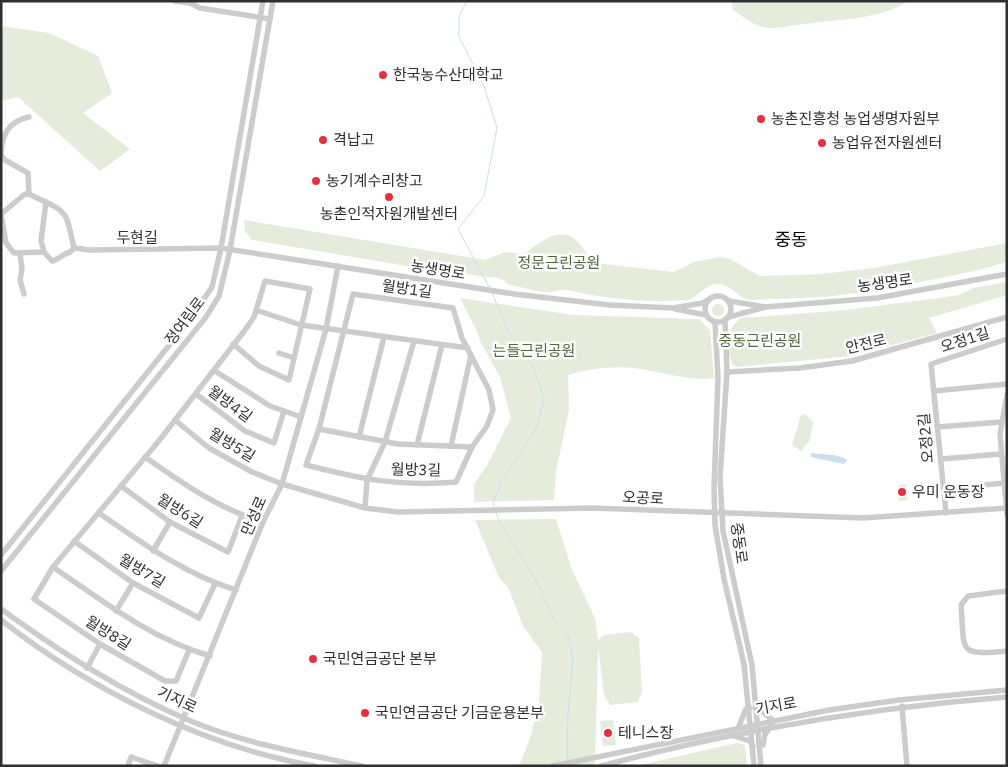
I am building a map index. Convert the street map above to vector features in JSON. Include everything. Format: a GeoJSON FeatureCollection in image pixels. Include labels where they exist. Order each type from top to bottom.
{"type":"FeatureCollection","features":[{"type":"Feature","properties":{"kind":"street"},"geometry":{"type":"LineString","coordinates":[[175,1],[190,3],[200,8],[270,19]]}},
{"type":"Feature","properties":{"kind":"street","name":"정여립로"},"geometry":{"type":"LineString","coordinates":[[1,555],[191,318],[212,286],[221,248],[263,1]]}},
{"type":"Feature","properties":{"kind":"street","name":"정여립로"},"geometry":{"type":"LineString","coordinates":[[1,571],[206,317],[219,296],[230,250],[273,1]]}},
{"type":"Feature","properties":{"kind":"street"},"geometry":{"type":"LineString","coordinates":[[29,117],[13,123],[7,129],[1,154],[5,160],[28,173],[29,194]]}},
{"type":"Feature","properties":{"kind":"street"},"geometry":{"type":"LineString","coordinates":[[44,252],[20,254],[8,249],[3,236],[1,214],[25,194],[29,194],[58,207],[66,214],[74,248],[56,260],[52,261],[44,252],[41,241],[46,202]]}},
{"type":"Feature","properties":{"kind":"street","name":"두현길"},"geometry":{"type":"LineString","coordinates":[[74,248],[89,250],[200,249]]}},
{"type":"Feature","properties":{"kind":"street","name":"농생명로"},"geometry":{"type":"LineString","coordinates":[[200,249],[221,248],[514,294],[609,305],[673,308]]}},
{"type":"Feature","properties":{"kind":"street"},"geometry":{"type":"LineString","coordinates":[[20,254],[22,269],[20,280],[24,294]]}},
{"type":"Feature","properties":{"kind":"street","name":"만성로"},"geometry":{"type":"LineString","coordinates":[[164,766],[263,522],[282,484],[326,329],[338,266]]}},
{"type":"Feature","properties":{"kind":"street","name":"농생명로"},"geometry":{"type":"LineString","coordinates":[[765,307],[877,298],[1007,274]]}},
{"type":"Feature","properties":{"kind":"street","name":"월방4길"},"geometry":{"type":"LineString","coordinates":[[284,411],[274,443],[245,431],[196,394],[254,317],[265,281],[310,289],[302,325]]}},
{"type":"Feature","properties":{"kind":"street","name":"월방1길"},"geometry":{"type":"LineString","coordinates":[[331,383],[353,294],[453,308],[471,355],[489,390],[493,410]]}},
{"type":"Feature","properties":{"kind":"street"},"geometry":{"type":"LineString","coordinates":[[673,308],[703,303],[718,296],[729,301],[765,307]]}},
{"type":"Feature","properties":{"kind":"street"},"geometry":{"type":"LineString","coordinates":[[706,315],[705,306],[710,299]]}},
{"type":"Feature","properties":{"kind":"street"},"geometry":{"type":"LineString","coordinates":[[727,319],[731,312],[729,301]]}},
{"type":"Feature","properties":{"kind":"street"},"geometry":{"type":"LineString","coordinates":[[673,308],[706,315],[715,322],[765,307]]}},
{"type":"Feature","properties":{"kind":"street"},"geometry":{"type":"LineString","coordinates":[[256,310],[302,325],[468,348]]}},
{"type":"Feature","properties":{"kind":"street","name":"안전로"},"geometry":{"type":"LineString","coordinates":[[727,372],[807,367],[852,361],[1007,317]]}},
{"type":"Feature","properties":{"kind":"street","name":"중동로"},"geometry":{"type":"LineString","coordinates":[[727,319],[727,372],[721,447],[722,514],[727,557],[752,665],[756,746],[754,766]]}},
{"type":"Feature","properties":{"kind":"street","name":"중동로"},"geometry":{"type":"LineString","coordinates":[[715,322],[718,378],[715,514],[722,566],[753,708]]}},
{"type":"Feature","properties":{"kind":"street"},"geometry":{"type":"LineString","coordinates":[[233,344],[259,366],[289,380],[302,325]]}},
{"type":"Feature","properties":{"kind":"street"},"geometry":{"type":"LineString","coordinates":[[359,437],[384,337]]}},
{"type":"Feature","properties":{"kind":"street","name":"오정1길"},"geometry":{"type":"LineString","coordinates":[[931,364],[1007,339]]}},
{"type":"Feature","properties":{"kind":"street","name":"월방3길"},"geometry":{"type":"LineString","coordinates":[[365,508],[367,480],[385,442],[414,341]]}},
{"type":"Feature","properties":{"kind":"street","name":"월방3길"},"geometry":{"type":"LineString","coordinates":[[417,445],[442,345]]}},
{"type":"Feature","properties":{"kind":"street"},"geometry":{"type":"LineString","coordinates":[[279,353],[294,358]]}},
{"type":"Feature","properties":{"kind":"street","name":"월방3길"},"geometry":{"type":"LineString","coordinates":[[451,446],[471,355]]}},
{"type":"Feature","properties":{"kind":"street","name":"오정2길"},"geometry":{"type":"LineString","coordinates":[[931,364],[946,513]]}},
{"type":"Feature","properties":{"kind":"street","name":"월방4길"},"geometry":{"type":"LineString","coordinates":[[215,371],[270,406],[301,416]]}},
{"type":"Feature","properties":{"kind":"street","name":"월방3길"},"geometry":{"type":"LineString","coordinates":[[331,383],[319,429],[306,465],[367,480],[419,485],[456,482],[472,447],[487,426],[493,410]]}},
{"type":"Feature","properties":{"kind":"street","name":"오정2길"},"geometry":{"type":"LineString","coordinates":[[934,391],[1007,384]]}},
{"type":"Feature","properties":{"kind":"street"},"geometry":{"type":"LineString","coordinates":[[74,541],[196,394]]}},
{"type":"Feature","properties":{"kind":"street"},"geometry":{"type":"LineString","coordinates":[[1007,395],[1001,422],[1001,454],[1007,514]]}},
{"type":"Feature","properties":{"kind":"street","name":"월방5길"},"geometry":{"type":"LineString","coordinates":[[174,420],[209,448],[252,472],[282,484]]}},
{"type":"Feature","properties":{"kind":"street"},"geometry":{"type":"LineString","coordinates":[[938,427],[1001,422]]}},
{"type":"Feature","properties":{"kind":"street","name":"월방3길"},"geometry":{"type":"LineString","coordinates":[[319,429],[385,442],[472,447]]}},
{"type":"Feature","properties":{"kind":"street"},"geometry":{"type":"LineString","coordinates":[[941,459],[1001,454]]}},
{"type":"Feature","properties":{"kind":"street","name":"월방6길"},"geometry":{"type":"LineString","coordinates":[[145,457],[191,489],[242,516],[263,522]]}},
{"type":"Feature","properties":{"kind":"street"},"geometry":{"type":"LineString","coordinates":[[943,489],[1004,483]]}},
{"type":"Feature","properties":{"kind":"street","name":"오공로"},"geometry":{"type":"LineString","coordinates":[[282,484],[365,508],[424,513],[592,508],[863,518],[1006,508]]}},
{"type":"Feature","properties":{"kind":"street","name":"월방6길"},"geometry":{"type":"LineString","coordinates":[[121,486],[170,522],[228,552],[242,516]]}},
{"type":"Feature","properties":{"kind":"street","name":"월방7길"},"geometry":{"type":"LineString","coordinates":[[99,513],[153,551],[215,584],[236,590]]}},
{"type":"Feature","properties":{"kind":"street","name":"월방7길"},"geometry":{"type":"LineString","coordinates":[[153,551],[170,522]]}},
{"type":"Feature","properties":{"kind":"street","name":"월방7길"},"geometry":{"type":"LineString","coordinates":[[74,541],[133,583],[199,618],[215,584]]}},
{"type":"Feature","properties":{"kind":"street","name":"월방8길"},"geometry":{"type":"LineString","coordinates":[[74,541],[53,567],[34,599],[100,644],[165,681],[176,682],[189,650]]}},
{"type":"Feature","properties":{"kind":"street","name":"월방8길"},"geometry":{"type":"LineString","coordinates":[[53,567],[116,612],[189,650],[210,656]]}},
{"type":"Feature","properties":{"kind":"street","name":"월방8길"},"geometry":{"type":"LineString","coordinates":[[116,612],[133,583]]}},
{"type":"Feature","properties":{"kind":"street"},"geometry":{"type":"LineString","coordinates":[[1007,592],[968,596],[961,605],[964,646],[968,652],[976,654],[1007,651]]}},
{"type":"Feature","properties":{"kind":"street","name":"기지로"},"geometry":{"type":"LineString","coordinates":[[1,609],[87,668],[193,722],[277,748],[362,766]]}},
{"type":"Feature","properties":{"kind":"street","name":"기지로"},"geometry":{"type":"LineString","coordinates":[[1,620],[70,669],[181,726],[258,752],[315,766]]}},
{"type":"Feature","properties":{"kind":"street"},"geometry":{"type":"LineString","coordinates":[[87,668],[100,644]]}},
{"type":"Feature","properties":{"kind":"street","name":"기지로"},"geometry":{"type":"LineString","coordinates":[[601,766],[734,734],[773,720],[899,700],[1007,690]]}},
{"type":"Feature","properties":{"kind":"street","name":"기지로"},"geometry":{"type":"LineString","coordinates":[[553,766],[739,726],[771,726],[902,706],[1007,697]]}},
{"type":"Feature","properties":{"kind":"street"},"geometry":{"type":"LineString","coordinates":[[902,706],[907,766]]}},
{"type":"Feature","properties":{"kind":"street"},"geometry":{"type":"LineString","coordinates":[[739,726],[746,709],[753,708],[773,720]]}},
{"type":"Feature","properties":{"kind":"street"},"geometry":{"type":"LineString","coordinates":[[734,734],[734,736],[750,741],[756,746],[763,745],[765,734],[771,726]]}},
{"type":"Feature","properties":{"kind":"street","name":"중동로"},"geometry":{"type":"LineString","coordinates":[[756,746],[761,766]]}},
{"type":"Feature","properties":{"kind":"street"},"geometry":{"type":"LineString","coordinates":[[128,766],[131,757],[158,766]]}},
{"type":"Feature","properties":{"kind":"green space"},"geometry":{"type":"Polygon","coordinates":[[[731,1],[909,1],[884,12],[845,20],[768,28],[747,20],[733,10],[731,1]]]}},
{"type":"Feature","properties":{"kind":"green space"},"geometry":{"type":"Polygon","coordinates":[[[1,26],[49,33],[98,56],[112,93],[83,113],[130,149],[100,171],[18,97],[1,101],[1,26]]]}},
{"type":"Feature","properties":{"kind":"green space","name":"정문근린공원"},"geometry":{"type":"Polygon","coordinates":[[[244,220],[485,260],[505,252],[524,254],[544,240],[558,234],[573,238],[580,244],[594,263],[674,272],[694,262],[720,257],[730,259],[760,276],[821,274],[874,268],[1007,243],[1007,262],[979,270],[901,286],[874,288],[865,292],[824,297],[749,300],[727,286],[713,284],[686,300],[641,301],[596,296],[568,290],[539,291],[507,284],[504,280],[497,278],[425,269],[252,240],[245,231],[244,220]]]}},
{"type":"Feature","properties":{"kind":"green space","name":"중동근린공원"},"geometry":{"type":"Polygon","coordinates":[[[1007,282],[1007,295],[929,318],[937,333],[851,356],[736,367],[732,364],[730,358],[728,338],[732,327],[742,318],[846,310],[939,298],[959,295],[973,288],[1007,282]]]}},
{"type":"Feature","properties":{"kind":"green space","name":"는들근린공원"},"geometry":{"type":"Polygon","coordinates":[[[460,298],[574,315],[699,319],[710,330],[714,378],[686,378],[622,367],[595,369],[568,375],[569,410],[556,471],[554,500],[474,502],[474,484],[488,464],[511,418],[500,377],[481,343],[460,298]]]}},
{"type":"Feature","properties":{"kind":"green space"},"geometry":{"type":"Polygon","coordinates":[[[718,304],[724,310],[718,316],[712,310],[718,304]]]}},
{"type":"Feature","properties":{"kind":"green space"},"geometry":{"type":"Polygon","coordinates":[[[805,414],[813,422],[810,440],[801,451],[792,445],[801,415],[805,414]]]}},
{"type":"Feature","properties":{"kind":"green space","name":"우미 운동장"},"geometry":{"type":"Polygon","coordinates":[[[906,484],[907,500],[899,501],[898,485],[906,484]]]}},
{"type":"Feature","properties":{"kind":"green space"},"geometry":{"type":"Polygon","coordinates":[[[556,519],[572,570],[595,618],[598,640],[604,635],[631,632],[639,638],[642,692],[638,702],[610,705],[604,695],[598,647],[595,766],[519,766],[531,736],[539,703],[542,652],[523,626],[508,587],[499,578],[475,520],[556,519]]]}},
{"type":"Feature","properties":{"kind":"green space","name":"테니스장"},"geometry":{"type":"Polygon","coordinates":[[[613,720],[616,745],[603,746],[600,721],[613,720]]]}},
{"type":"Feature","properties":{"kind":"green space"},"geometry":{"type":"Polygon","coordinates":[[[737,743],[745,745],[747,766],[636,766],[737,743]]]}},
{"type":"Feature","properties":{"kind":"water"},"geometry":{"type":"Polygon","coordinates":[[[811,453],[835,455],[847,460],[844,464],[811,457],[811,453]]]}},
{"type":"Feature","properties":{"kind":"waterway"},"geometry":{"type":"LineString","coordinates":[[467,1],[459,16],[459,37],[484,86],[497,128],[484,196],[458,229],[489,287]]}},
{"type":"Feature","properties":{"kind":"waterway"},"geometry":{"type":"LineString","coordinates":[[492,293],[509,333],[533,366],[544,399],[537,427],[502,481],[493,503],[495,508]]}},
{"type":"Feature","properties":{"kind":"waterway"},"geometry":{"type":"LineString","coordinates":[[496,512],[500,523],[534,577],[556,623],[568,636],[573,659],[568,713],[567,761]]}},
{"type":"Feature","properties":{"kind":"place","name":"한국농수산대학교"},"geometry":{"type":"Point","coordinates":[383,75]}},
{"type":"Feature","properties":{"kind":"place","name":"농촌진흥청 농업생명자원부"},"geometry":{"type":"Point","coordinates":[761,119]}},
{"type":"Feature","properties":{"kind":"place","name":"격납고"},"geometry":{"type":"Point","coordinates":[323,140]}},
{"type":"Feature","properties":{"kind":"place","name":"농업유전자원센터"},"geometry":{"type":"Point","coordinates":[822,143]}},
{"type":"Feature","properties":{"kind":"place","name":"농기계수리창고"},"geometry":{"type":"Point","coordinates":[316,181]}},
{"type":"Feature","properties":{"kind":"place","name":"농촌인적자원개발센터"},"geometry":{"type":"Point","coordinates":[389,197]}},
{"type":"Feature","properties":{"kind":"place","name":"우미 운동장"},"geometry":{"type":"Point","coordinates":[902,492]}},
{"type":"Feature","properties":{"kind":"place","name":"국민연금공단 본부"},"geometry":{"type":"Point","coordinates":[313,659]}},
{"type":"Feature","properties":{"kind":"place","name":"국민연금공단 기금운용본부"},"geometry":{"type":"Point","coordinates":[365,713]}},
{"type":"Feature","properties":{"kind":"place","name":"테니스장"},"geometry":{"type":"Point","coordinates":[608,733]}},
{"type":"Feature","properties":{"kind":"district","name":"중동"},"geometry":{"type":"Point","coordinates":[791,240]}}]}
